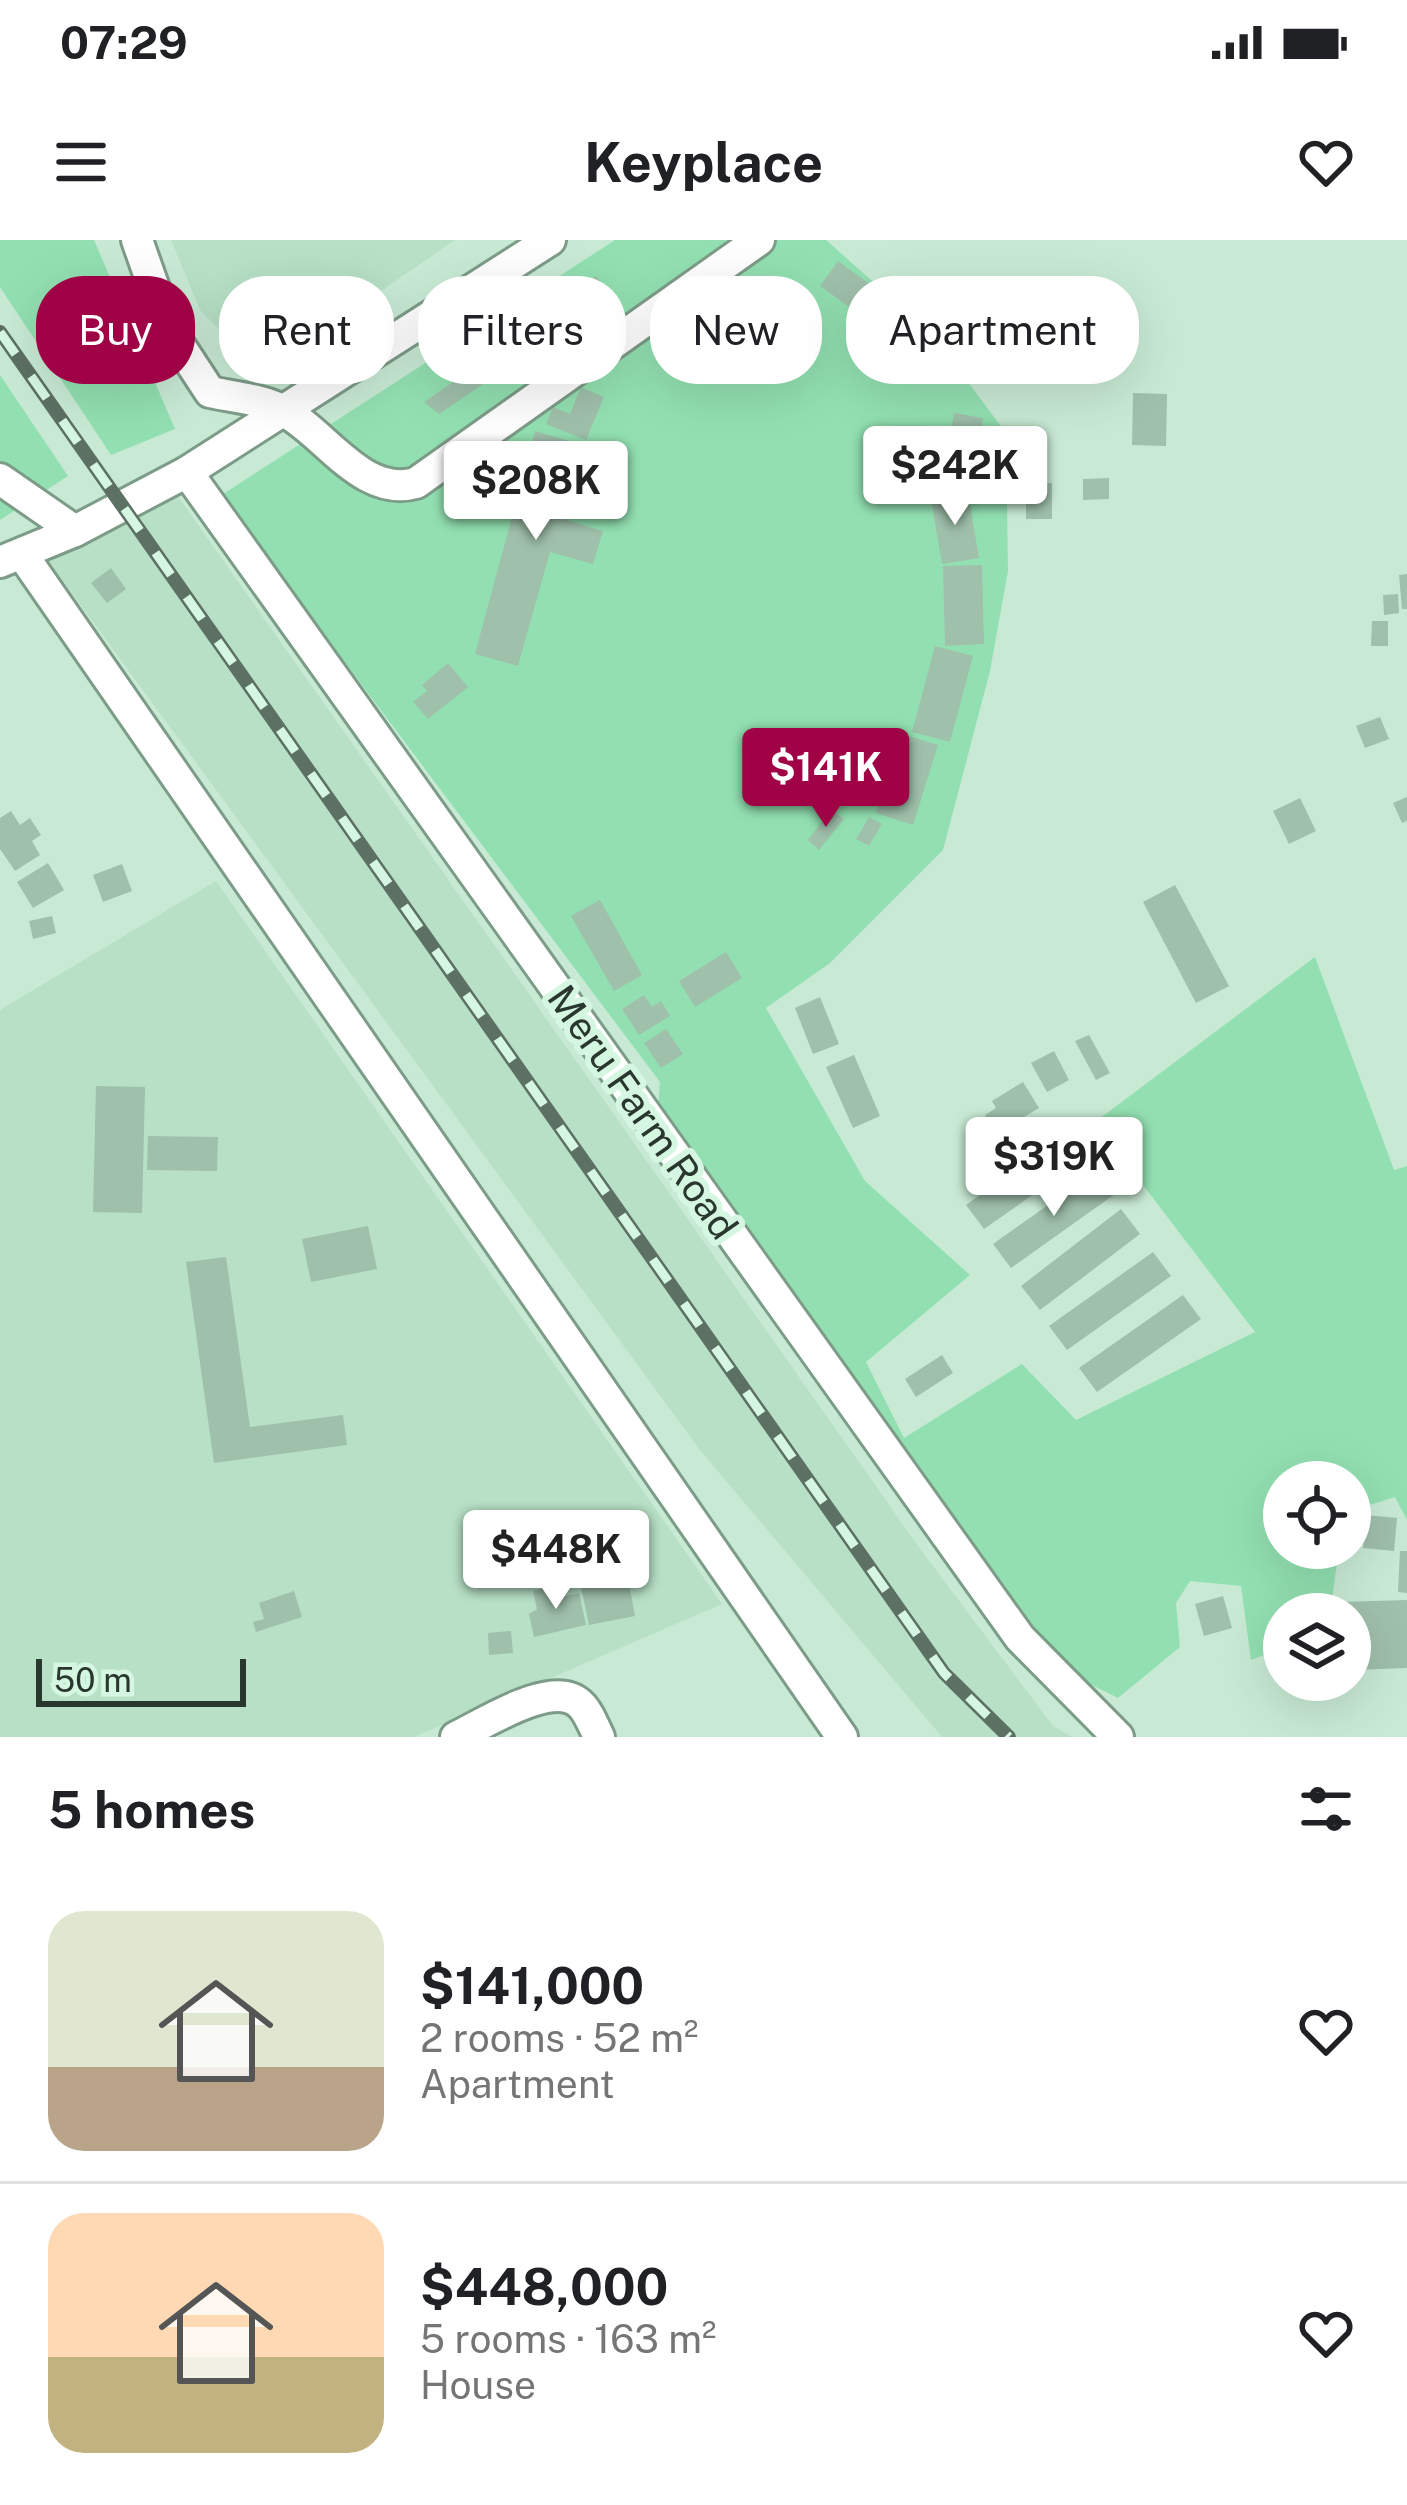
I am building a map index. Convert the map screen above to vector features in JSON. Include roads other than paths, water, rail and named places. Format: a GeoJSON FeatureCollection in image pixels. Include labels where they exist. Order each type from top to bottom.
{"type":"FeatureCollection","features":[{"type":"Feature","properties":{"kind":"street"},"geometry":{"type":"LineString","coordinates":[[137,240],[168,328],[210,392],[283,410],[378,483],[398,488],[416,483],[760,240]]}},
{"type":"Feature","properties":{"kind":"street"},"geometry":{"type":"LineString","coordinates":[[550,240],[187,472],[76,531],[11,558],[842,1737]]}},
{"type":"Feature","properties":{"kind":"street","name":"Meru Farm Road"},"geometry":{"type":"LineString","coordinates":[[187,472],[1020,1638],[1118,1737]]}},
{"type":"Feature","properties":{"kind":"street"},"geometry":{"type":"LineString","coordinates":[[0,479],[76,531]]}},
{"type":"Feature","properties":{"kind":"street"},"geometry":{"type":"LineString","coordinates":[[456,1737],[543,1696],[561,1694],[580,1703],[599,1737]]}},
{"type":"Feature","properties":{"kind":"railway"},"geometry":{"type":"LineString","coordinates":[[0,332],[944,1673],[1009,1737]]}}]}
